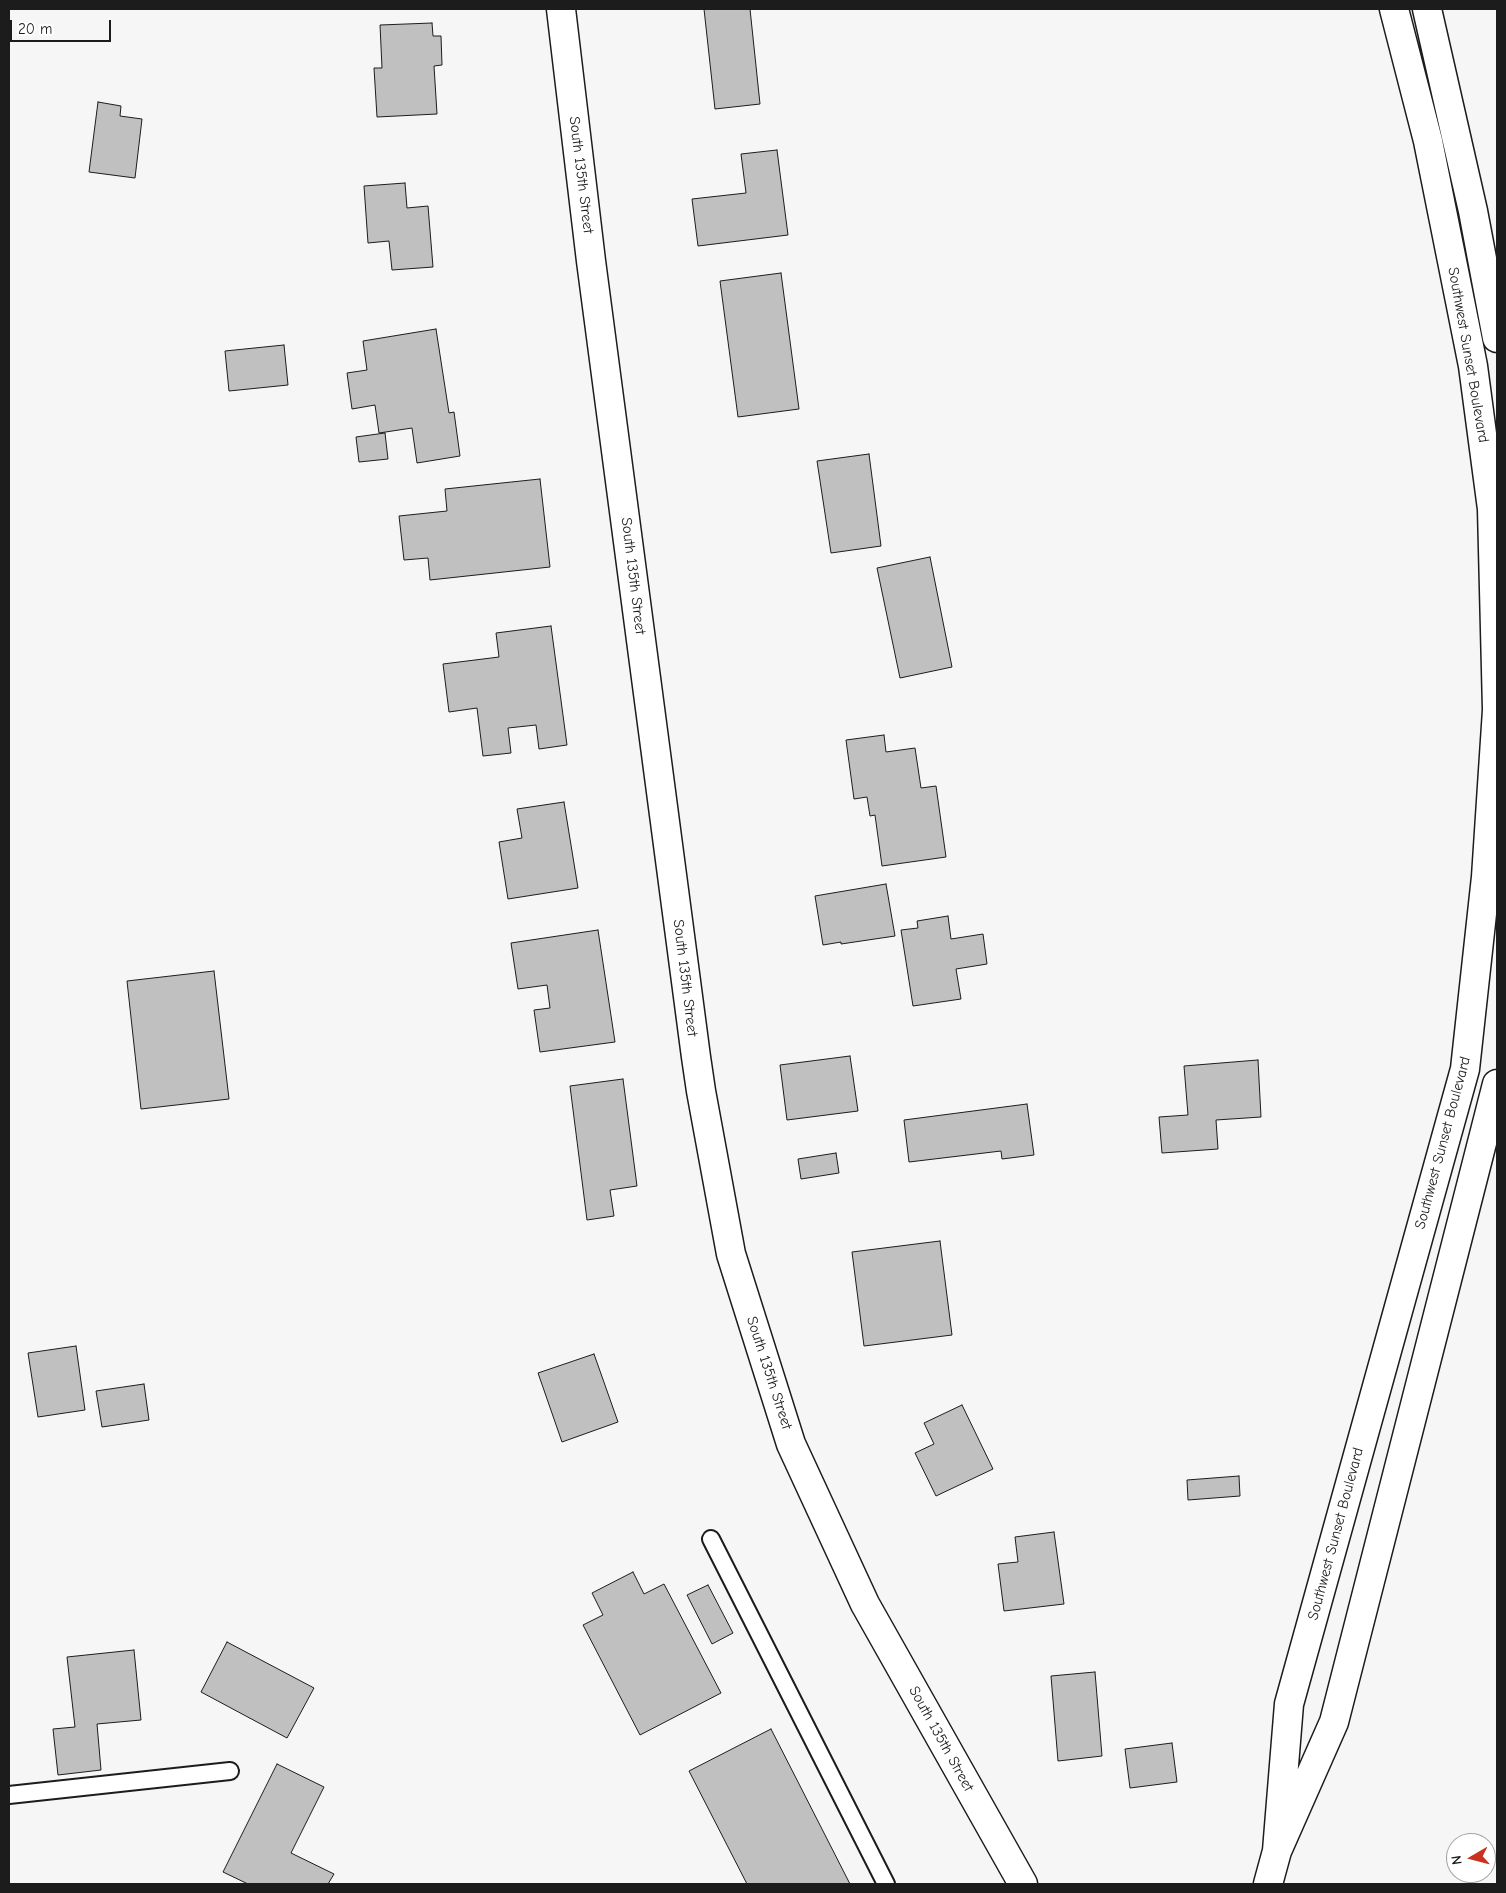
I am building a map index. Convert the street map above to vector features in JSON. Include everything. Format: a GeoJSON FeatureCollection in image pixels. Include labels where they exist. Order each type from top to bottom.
{"type":"FeatureCollection","features":[{"type":"Feature","properties":{"kind":"main road","name":"South 135th Street"},"geometry":{"type":"LineString","coordinates":[[560,9],[592,270],[700,1091],[732,1254],[792,1444],[861,1595],[1023,1884]]}},
{"type":"Feature","properties":{"kind":"main road","name":"Southwest Sunset Boulevard"},"geometry":{"type":"LineString","coordinates":[[1268,1884],[1276,1851],[1289,1704],[1465,1069],[1486,877],[1496,720],[1492,509],[1472,366],[1428,141],[1394,9]]}},
{"type":"Feature","properties":{"kind":"main road","name":"Southwest Sunset Boulevard"},"geometry":{"type":"LineString","coordinates":[[1428,9],[1473,211],[1497,338]]}},
{"type":"Feature","properties":{"kind":"main road","name":"Southwest Sunset Boulevard"},"geometry":{"type":"LineString","coordinates":[[1276,1851],[1334,1722],[1497,1084]]}},
{"type":"Feature","properties":{"kind":"lane"},"geometry":{"type":"LineString","coordinates":[[711,1539],[886,1884]]}},
{"type":"Feature","properties":{"kind":"lane"},"geometry":{"type":"LineString","coordinates":[[9,1795],[230,1771]]}},
{"type":"Feature","properties":{"kind":"building"},"geometry":{"type":"Polygon","coordinates":[[[704,9],[750,9],[760,104],[715,109],[704,9]]]}},
{"type":"Feature","properties":{"kind":"building"},"geometry":{"type":"Polygon","coordinates":[[[432,23],[433,36],[441,36],[442,65],[434,66],[437,114],[377,117],[374,68],[382,68],[380,25],[432,23]]]}},
{"type":"Feature","properties":{"kind":"building"},"geometry":{"type":"Polygon","coordinates":[[[98,102],[121,106],[120,116],[142,119],[135,178],[89,172],[98,102]]]}},
{"type":"Feature","properties":{"kind":"building"},"geometry":{"type":"Polygon","coordinates":[[[777,150],[788,235],[698,246],[692,199],[746,193],[741,154],[777,150]]]}},
{"type":"Feature","properties":{"kind":"building"},"geometry":{"type":"Polygon","coordinates":[[[405,183],[407,208],[428,206],[433,267],[392,270],[389,241],[368,243],[364,186],[405,183]]]}},
{"type":"Feature","properties":{"kind":"building"},"geometry":{"type":"Polygon","coordinates":[[[781,273],[799,409],[738,417],[720,281],[781,273]]]}},
{"type":"Feature","properties":{"kind":"building"},"geometry":{"type":"Polygon","coordinates":[[[436,329],[449,413],[454,412],[460,456],[417,463],[412,428],[379,433],[375,405],[352,409],[347,373],[367,370],[363,341],[436,329]]]}},
{"type":"Feature","properties":{"kind":"building"},"geometry":{"type":"Polygon","coordinates":[[[284,345],[288,385],[229,391],[225,351],[284,345]]]}},
{"type":"Feature","properties":{"kind":"building"},"geometry":{"type":"Polygon","coordinates":[[[385,433],[388,459],[359,462],[356,437],[385,433]]]}},
{"type":"Feature","properties":{"kind":"building"},"geometry":{"type":"Polygon","coordinates":[[[869,454],[881,546],[831,553],[817,461],[869,454]]]}},
{"type":"Feature","properties":{"kind":"building"},"geometry":{"type":"Polygon","coordinates":[[[540,479],[550,567],[430,580],[428,558],[404,560],[399,516],[447,511],[445,489],[540,479]]]}},
{"type":"Feature","properties":{"kind":"building"},"geometry":{"type":"Polygon","coordinates":[[[930,557],[952,667],[900,678],[877,568],[930,557]]]}},
{"type":"Feature","properties":{"kind":"building"},"geometry":{"type":"Polygon","coordinates":[[[551,626],[567,745],[539,749],[536,725],[508,728],[511,753],[483,756],[477,708],[449,712],[443,664],[499,657],[496,633],[551,626]]]}},
{"type":"Feature","properties":{"kind":"building"},"geometry":{"type":"Polygon","coordinates":[[[884,735],[886,752],[915,748],[921,788],[936,786],[946,857],[882,866],[875,815],[870,816],[867,797],[854,799],[846,740],[884,735]]]}},
{"type":"Feature","properties":{"kind":"building"},"geometry":{"type":"Polygon","coordinates":[[[564,802],[578,888],[508,899],[499,842],[522,838],[517,809],[564,802]]]}},
{"type":"Feature","properties":{"kind":"building"},"geometry":{"type":"Polygon","coordinates":[[[886,884],[895,936],[823,945],[815,896],[886,884]]]}},
{"type":"Feature","properties":{"kind":"building"},"geometry":{"type":"Polygon","coordinates":[[[948,916],[951,939],[983,934],[987,964],[956,969],[961,999],[913,1006],[901,930],[918,928],[917,921],[948,916]]]}},
{"type":"Feature","properties":{"kind":"building"},"geometry":{"type":"Polygon","coordinates":[[[598,930],[615,1042],[540,1052],[534,1010],[550,1008],[547,985],[518,989],[511,943],[598,930]]]}},
{"type":"Feature","properties":{"kind":"building"},"geometry":{"type":"Polygon","coordinates":[[[214,971],[229,1099],[141,1109],[127,981],[214,971]]]}},
{"type":"Feature","properties":{"kind":"building"},"geometry":{"type":"Polygon","coordinates":[[[850,1056],[858,1111],[787,1120],[780,1065],[850,1056]]]}},
{"type":"Feature","properties":{"kind":"building"},"geometry":{"type":"Polygon","coordinates":[[[1258,1060],[1261,1117],[1216,1120],[1218,1149],[1162,1153],[1159,1117],[1188,1115],[1184,1066],[1258,1060]]]}},
{"type":"Feature","properties":{"kind":"building"},"geometry":{"type":"Polygon","coordinates":[[[623,1079],[637,1186],[610,1190],[614,1216],[587,1220],[570,1086],[623,1079]]]}},
{"type":"Feature","properties":{"kind":"building"},"geometry":{"type":"Polygon","coordinates":[[[1027,1104],[1034,1155],[1002,1159],[1001,1151],[909,1162],[904,1120],[1027,1104]]]}},
{"type":"Feature","properties":{"kind":"building"},"geometry":{"type":"Polygon","coordinates":[[[836,1153],[839,1173],[801,1179],[798,1159],[836,1153]]]}},
{"type":"Feature","properties":{"kind":"building"},"geometry":{"type":"Polygon","coordinates":[[[940,1241],[952,1335],[864,1346],[852,1252],[940,1241]]]}},
{"type":"Feature","properties":{"kind":"building"},"geometry":{"type":"Polygon","coordinates":[[[76,1346],[85,1410],[38,1417],[28,1353],[76,1346]]]}},
{"type":"Feature","properties":{"kind":"building"},"geometry":{"type":"Polygon","coordinates":[[[594,1354],[618,1422],[562,1442],[538,1373],[594,1354]]]}},
{"type":"Feature","properties":{"kind":"building"},"geometry":{"type":"Polygon","coordinates":[[[144,1384],[149,1420],[102,1427],[96,1391],[144,1384]]]}},
{"type":"Feature","properties":{"kind":"building"},"geometry":{"type":"Polygon","coordinates":[[[962,1405],[993,1469],[936,1496],[915,1453],[934,1444],[924,1423],[962,1405]]]}},
{"type":"Feature","properties":{"kind":"building"},"geometry":{"type":"Polygon","coordinates":[[[1239,1476],[1240,1496],[1188,1500],[1187,1480],[1239,1476]]]}},
{"type":"Feature","properties":{"kind":"building"},"geometry":{"type":"Polygon","coordinates":[[[1054,1532],[1064,1604],[1004,1611],[998,1564],[1018,1562],[1015,1537],[1054,1532]]]}},
{"type":"Feature","properties":{"kind":"building"},"geometry":{"type":"Polygon","coordinates":[[[633,1572],[644,1594],[664,1584],[721,1693],[640,1735],[583,1625],[603,1615],[592,1593],[633,1572]]]}},
{"type":"Feature","properties":{"kind":"building"},"geometry":{"type":"Polygon","coordinates":[[[708,1585],[733,1633],[712,1644],[687,1595],[708,1585]]]}},
{"type":"Feature","properties":{"kind":"building"},"geometry":{"type":"Polygon","coordinates":[[[227,1642],[314,1688],[287,1738],[201,1692],[227,1642]]]}},
{"type":"Feature","properties":{"kind":"building"},"geometry":{"type":"Polygon","coordinates":[[[134,1650],[141,1720],[97,1724],[101,1770],[58,1775],[53,1729],[75,1727],[67,1657],[134,1650]]]}},
{"type":"Feature","properties":{"kind":"building"},"geometry":{"type":"Polygon","coordinates":[[[1095,1672],[1102,1756],[1058,1761],[1051,1676],[1095,1672]]]}},
{"type":"Feature","properties":{"kind":"building"},"geometry":{"type":"Polygon","coordinates":[[[771,1729],[850,1884],[747,1884],[689,1771],[771,1729]]]}},
{"type":"Feature","properties":{"kind":"building"},"geometry":{"type":"Polygon","coordinates":[[[1172,1743],[1177,1782],[1130,1788],[1125,1749],[1172,1743]]]}},
{"type":"Feature","properties":{"kind":"building"},"geometry":{"type":"Polygon","coordinates":[[[277,1764],[324,1787],[291,1853],[334,1874],[328,1884],[248,1884],[223,1872],[277,1764]]]}}]}
